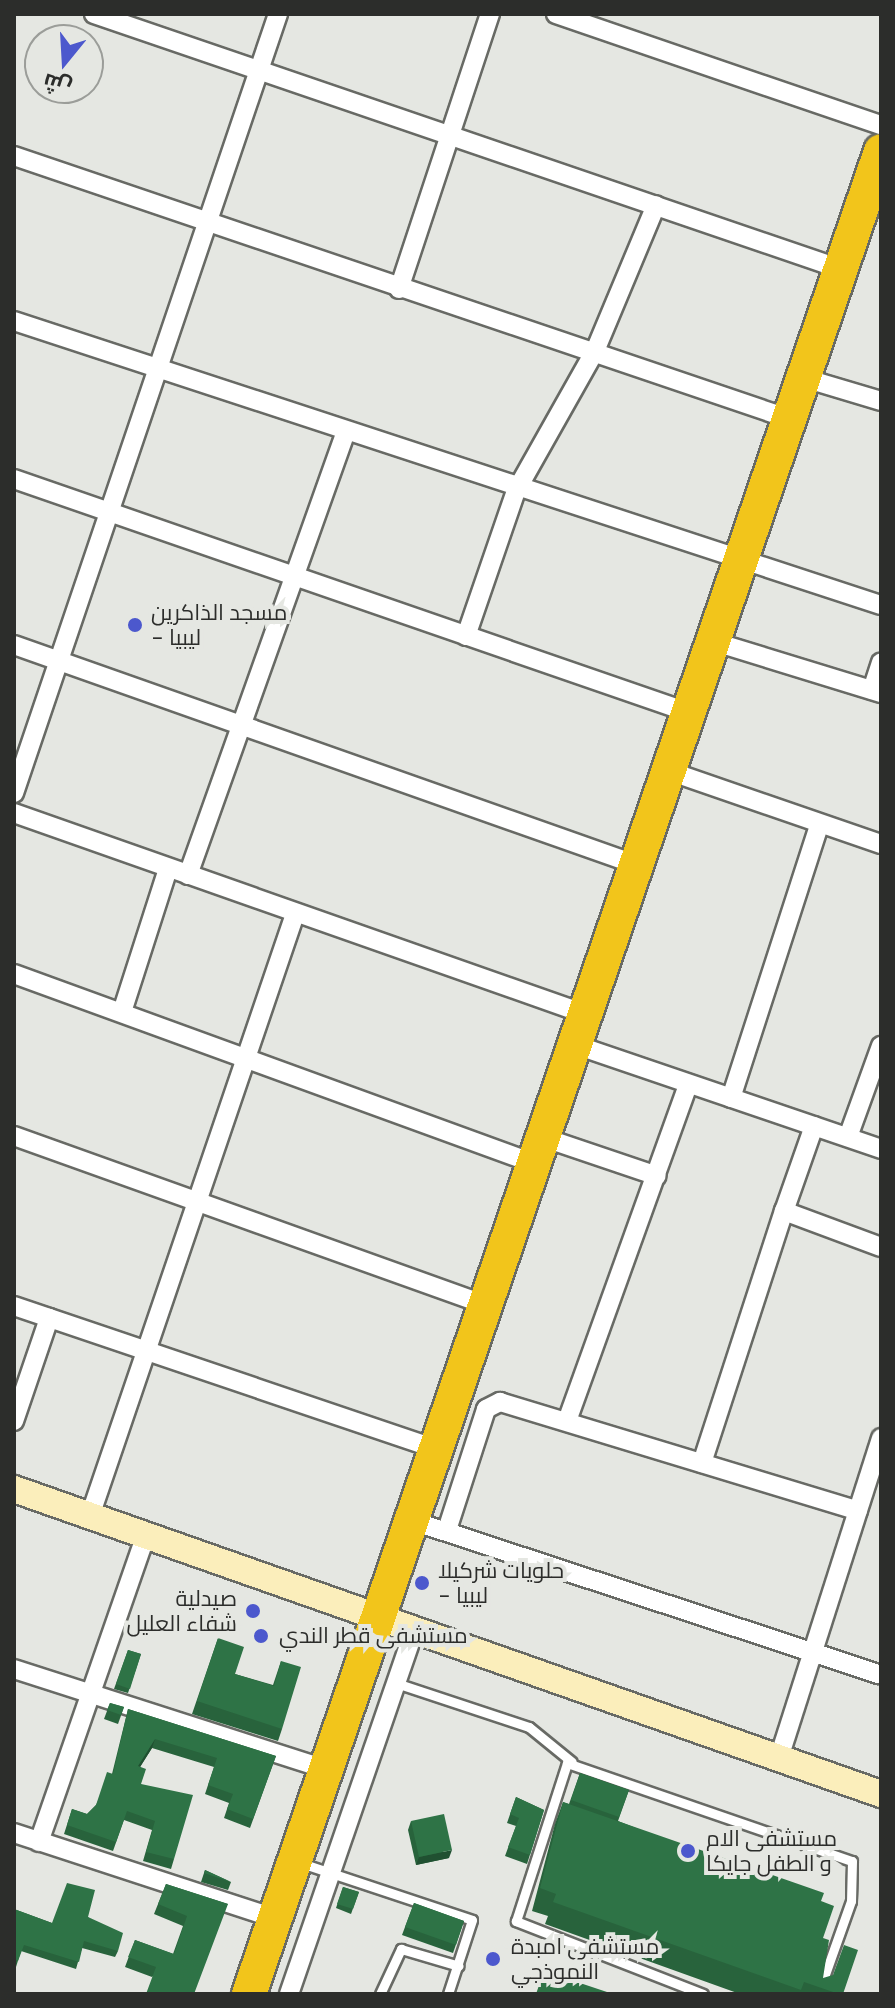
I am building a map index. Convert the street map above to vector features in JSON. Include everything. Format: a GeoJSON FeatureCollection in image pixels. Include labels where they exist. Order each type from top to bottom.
{"type":"FeatureCollection","features":[{"type":"Feature","properties":{"kind":"highway"},"geometry":{"type":"LineString","coordinates":[[253,1993],[274,1918],[433,1448],[715,642],[841,269],[872,206],[881,151]]}},
{"type":"Feature","properties":{"kind":"street"},"geometry":{"type":"LineString","coordinates":[[94,14],[449,138],[841,269]]}},
{"type":"Feature","properties":{"kind":"street"},"geometry":{"type":"LineString","coordinates":[[14,793],[278,14]]}},
{"type":"Feature","properties":{"kind":"street"},"geometry":{"type":"LineString","coordinates":[[399,289],[490,14]]}},
{"type":"Feature","properties":{"kind":"street"},"geometry":{"type":"LineString","coordinates":[[556,14],[881,125]]}},
{"type":"Feature","properties":{"kind":"street"},"geometry":{"type":"LineString","coordinates":[[14,156],[790,419]]}},
{"type":"Feature","properties":{"kind":"street"},"geometry":{"type":"LineString","coordinates":[[466,636],[516,491],[595,351],[656,205]]}},
{"type":"Feature","properties":{"kind":"street"},"geometry":{"type":"LineString","coordinates":[[14,321],[516,491],[881,605]]}},
{"type":"Feature","properties":{"kind":"street"},"geometry":{"type":"LineString","coordinates":[[804,378],[881,401]]}},
{"type":"Feature","properties":{"kind":"street"},"geometry":{"type":"LineString","coordinates":[[188,875],[345,434]]}},
{"type":"Feature","properties":{"kind":"street"},"geometry":{"type":"LineString","coordinates":[[14,479],[690,713]]}},
{"type":"Feature","properties":{"kind":"street"},"geometry":{"type":"LineString","coordinates":[[715,642],[876,692],[881,662]]}},
{"type":"Feature","properties":{"kind":"street"},"geometry":{"type":"LineString","coordinates":[[14,645],[637,865]]}},
{"type":"Feature","properties":{"kind":"street"},"geometry":{"type":"LineString","coordinates":[[669,771],[881,844]]}},
{"type":"Feature","properties":{"kind":"street"},"geometry":{"type":"LineString","coordinates":[[14,813],[295,914],[579,1029],[688,1084],[881,1149]]}},
{"type":"Feature","properties":{"kind":"street"},"geometry":{"type":"LineString","coordinates":[[731,1098],[819,825]]}},
{"type":"Feature","properties":{"kind":"street"},"geometry":{"type":"LineString","coordinates":[[122,1012],[168,869]]}},
{"type":"Feature","properties":{"kind":"street"},"geometry":{"type":"LineString","coordinates":[[90,1516],[295,914]]}},
{"type":"Feature","properties":{"kind":"street"},"geometry":{"type":"LineString","coordinates":[[14,974],[247,1055],[538,1150],[657,1176]]}},
{"type":"Feature","properties":{"kind":"street"},"geometry":{"type":"LineString","coordinates":[[848,1137],[881,1046]]}},
{"type":"Feature","properties":{"kind":"street"},"geometry":{"type":"LineString","coordinates":[[567,1421],[688,1084]]}},
{"type":"Feature","properties":{"kind":"street"},"geometry":{"type":"LineString","coordinates":[[702,1463],[814,1126]]}},
{"type":"Feature","properties":{"kind":"street"},"geometry":{"type":"LineString","coordinates":[[14,1136],[198,1199],[483,1304]]}},
{"type":"Feature","properties":{"kind":"street"},"geometry":{"type":"LineString","coordinates":[[784,1211],[881,1247]]}},
{"type":"Feature","properties":{"kind":"street"},"geometry":{"type":"LineString","coordinates":[[14,1306],[147,1350],[283,1403],[433,1448]]}},
{"type":"Feature","properties":{"kind":"street"},"geometry":{"type":"LineString","coordinates":[[14,1421],[49,1318]]}},
{"type":"Feature","properties":{"kind":"street"},"geometry":{"type":"LineString","coordinates":[[447,1530],[486,1409],[500,1402],[858,1511]]}},
{"type":"Feature","properties":{"kind":"street"},"geometry":{"type":"LineString","coordinates":[[779,1758],[881,1438]]}},
{"type":"Feature","properties":{"kind":"street"},"geometry":{"type":"LineString","coordinates":[[14,1489],[881,1794]]}},
{"type":"Feature","properties":{"kind":"street"},"geometry":{"type":"LineString","coordinates":[[410,1520],[881,1675]]}},
{"type":"Feature","properties":{"kind":"street"},"geometry":{"type":"LineString","coordinates":[[39,1842],[146,1535]]}},
{"type":"Feature","properties":{"kind":"street"},"geometry":{"type":"LineString","coordinates":[[289,1994],[415,1629]]}},
{"type":"Feature","properties":{"kind":"street"},"geometry":{"type":"LineString","coordinates":[[14,1669],[325,1769]]}},
{"type":"Feature","properties":{"kind":"street"},"geometry":{"type":"LineString","coordinates":[[14,1833],[274,1918]]}},
{"type":"Feature","properties":{"kind":"lane"},"geometry":{"type":"LineString","coordinates":[[396,1683],[529,1727],[572,1762],[852,1861],[858,1870],[818,1994]]}},
{"type":"Feature","properties":{"kind":"lane"},"geometry":{"type":"LineString","coordinates":[[572,1762],[546,1813],[515,1913],[520,1928],[703,1994]]}},
{"type":"Feature","properties":{"kind":"lane"},"geometry":{"type":"LineString","coordinates":[[546,1813],[561,1818]]}},
{"type":"Feature","properties":{"kind":"lane"},"geometry":{"type":"LineString","coordinates":[[294,1860],[328,1874],[472,1920],[448,1994]]}},
{"type":"Feature","properties":{"kind":"lane"},"geometry":{"type":"LineString","coordinates":[[830,1913],[845,1918]]}},
{"type":"Feature","properties":{"kind":"lane"},"geometry":{"type":"LineString","coordinates":[[380,1994],[401,1949],[459,1966]]}},
{"type":"Feature","properties":{"kind":"building"},"geometry":{"type":"Polygon","coordinates":[[[218,1638],[244,1647],[235,1674],[274,1686],[281,1661],[301,1667],[282,1729],[197,1701],[218,1638]]]}},
{"type":"Feature","properties":{"kind":"building"},"geometry":{"type":"Polygon","coordinates":[[[128,1650],[141,1654],[130,1689],[116,1684],[128,1650]]]}},
{"type":"Feature","properties":{"kind":"building"},"geometry":{"type":"Polygon","coordinates":[[[110,1703],[124,1707],[121,1715],[107,1710],[110,1703]]]}},
{"type":"Feature","properties":{"kind":"building"},"geometry":{"type":"Polygon","coordinates":[[[128,1709],[276,1756],[253,1819],[227,1809],[233,1794],[208,1785],[217,1758],[155,1739],[138,1766],[146,1769],[141,1784],[193,1795],[174,1859],[146,1852],[155,1821],[127,1811],[116,1842],[67,1825],[72,1809],[87,1814],[96,1805],[107,1772],[113,1774],[128,1709]]]}},
{"type":"Feature","properties":{"kind":"building"},"geometry":{"type":"Polygon","coordinates":[[[580,1773],[629,1790],[619,1817],[571,1800],[580,1773]]]}},
{"type":"Feature","properties":{"kind":"building"},"geometry":{"type":"Polygon","coordinates":[[[516,1797],[544,1810],[530,1855],[508,1847],[519,1818],[510,1814],[516,1797]]]}},
{"type":"Feature","properties":{"kind":"building"},"geometry":{"type":"Polygon","coordinates":[[[563,1802],[824,1893],[821,1901],[834,1906],[823,1938],[829,1940],[823,1978],[833,1975],[844,1945],[858,1950],[843,1994],[804,1982],[801,1990],[553,1902],[556,1894],[540,1888],[563,1802]]]}},
{"type":"Feature","properties":{"kind":"building"},"geometry":{"type":"Polygon","coordinates":[[[444,1814],[452,1850],[419,1857],[411,1821],[444,1814]]]}},
{"type":"Feature","properties":{"kind":"building"},"geometry":{"type":"Polygon","coordinates":[[[205,1870],[231,1882],[204,1873],[205,1870]]]}},
{"type":"Feature","properties":{"kind":"building"},"geometry":{"type":"Polygon","coordinates":[[[67,1883],[95,1890],[88,1917],[123,1933],[118,1951],[84,1941],[79,1962],[24,1945],[18,1961],[14,1959],[14,1909],[52,1923],[67,1883]]]}},
{"type":"Feature","properties":{"kind":"building"},"geometry":{"type":"Polygon","coordinates":[[[166,1884],[228,1904],[194,1994],[146,1994],[156,1967],[128,1957],[135,1940],[174,1954],[187,1916],[158,1904],[166,1884]]]}},
{"type":"Feature","properties":{"kind":"building"},"geometry":{"type":"Polygon","coordinates":[[[343,1887],[359,1892],[353,1909],[337,1904],[343,1887]]]}},
{"type":"Feature","properties":{"kind":"building"},"geometry":{"type":"Polygon","coordinates":[[[414,1903],[464,1921],[456,1945],[405,1927],[414,1903]]]}},
{"type":"Feature","properties":{"kind":"building"},"geometry":{"type":"Polygon","coordinates":[[[544,1971],[613,1994],[536,1994],[544,1971]]]}},
{"type":"Feature","properties":{"kind":"place","name":"مسجد الذاكرين - ليبيا"},"geometry":{"type":"Point","coordinates":[135,625]}},
{"type":"Feature","properties":{"kind":"place","name":"حلويات شركيلا - ليبيا"},"geometry":{"type":"Point","coordinates":[422,1583]}},
{"type":"Feature","properties":{"kind":"place","name":"صيدلية شفاء العليل"},"geometry":{"type":"Point","coordinates":[253,1611]}},
{"type":"Feature","properties":{"kind":"place","name":"مستشفى قطر الندي"},"geometry":{"type":"Point","coordinates":[261,1636]}},
{"type":"Feature","properties":{"kind":"place","name":"مستشفى الام و الطفل جايكا"},"geometry":{"type":"Point","coordinates":[688,1851]}},
{"type":"Feature","properties":{"kind":"place","name":"مستشفى امبدة النموذجي"},"geometry":{"type":"Point","coordinates":[493,1959]}}]}
